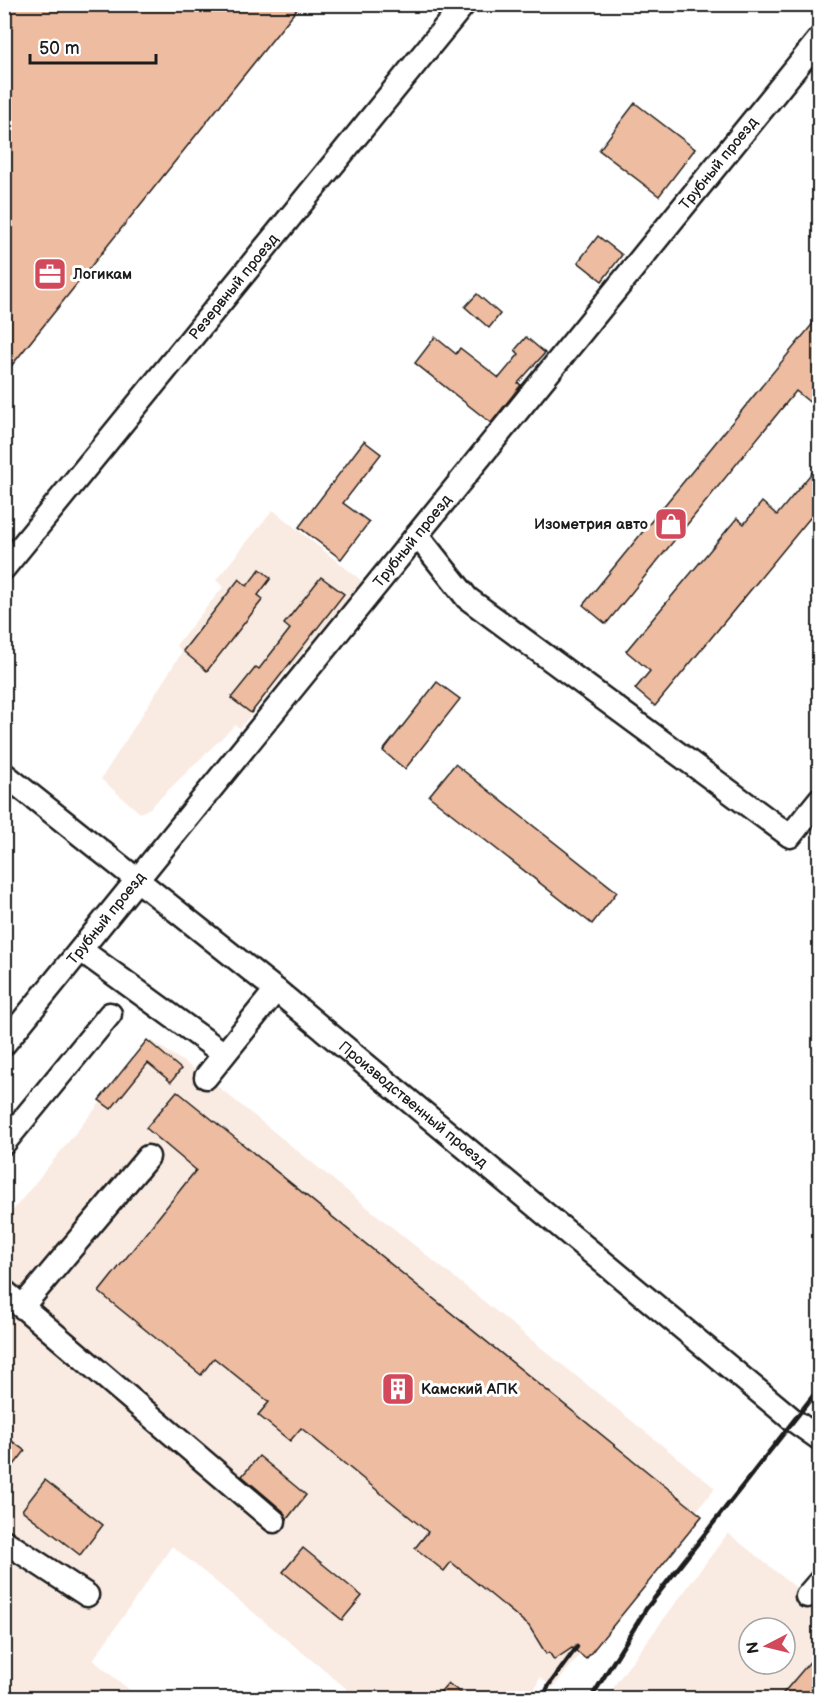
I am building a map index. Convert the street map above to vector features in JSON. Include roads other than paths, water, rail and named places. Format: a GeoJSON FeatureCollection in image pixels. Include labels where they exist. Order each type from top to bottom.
{"type":"FeatureCollection","features":[{"type":"Feature","properties":{"kind":"street","name":"Резервный проезд"},"geometry":{"type":"LineString","coordinates":[[4,568],[464,4]]}},
{"type":"Feature","properties":{"kind":"street","name":"Трубный проезд"},"geometry":{"type":"LineString","coordinates":[[4,1044],[819,38]]}},
{"type":"Feature","properties":{"kind":"street"},"geometry":{"type":"LineString","coordinates":[[417,535],[467,598],[790,836],[819,799]]}},
{"type":"Feature","properties":{"kind":"street","name":"Производственный проезд"},"geometry":{"type":"LineString","coordinates":[[4,774],[276,990],[793,1420],[819,1439]]}},
{"type":"Feature","properties":{"kind":"street"},"geometry":{"type":"LineString","coordinates":[[81,950],[224,1054]]}},
{"type":"Feature","properties":{"kind":"street"},"geometry":{"type":"LineString","coordinates":[[206,1077],[276,990]]}},
{"type":"Feature","properties":{"kind":"street"},"geometry":{"type":"LineString","coordinates":[[4,1143],[110,1014]]}},
{"type":"Feature","properties":{"kind":"street"},"geometry":{"type":"LineString","coordinates":[[21,1307],[148,1157]]}},
{"type":"Feature","properties":{"kind":"street"},"geometry":{"type":"LineString","coordinates":[[4,1291],[274,1521]]}},
{"type":"Feature","properties":{"kind":"street"},"geometry":{"type":"LineString","coordinates":[[4,1541],[87,1596]]}},
{"type":"Feature","properties":{"kind":"railway"},"geometry":{"type":"LineString","coordinates":[[591,1698],[646,1609],[820,1387]]}},
{"type":"Feature","properties":{"kind":"railway"},"geometry":{"type":"LineString","coordinates":[[543,1698],[549,1685],[577,1647]]}},
{"type":"Feature","properties":{"kind":"place","name":"Логикам"},"geometry":{"type":"Point","coordinates":[50,274]}},
{"type":"Feature","properties":{"kind":"place","name":"Изометрия авто"},"geometry":{"type":"Point","coordinates":[671,524]}},
{"type":"Feature","properties":{"kind":"place","name":"Камский АПК"},"geometry":{"type":"Point","coordinates":[398,1389]}}]}
